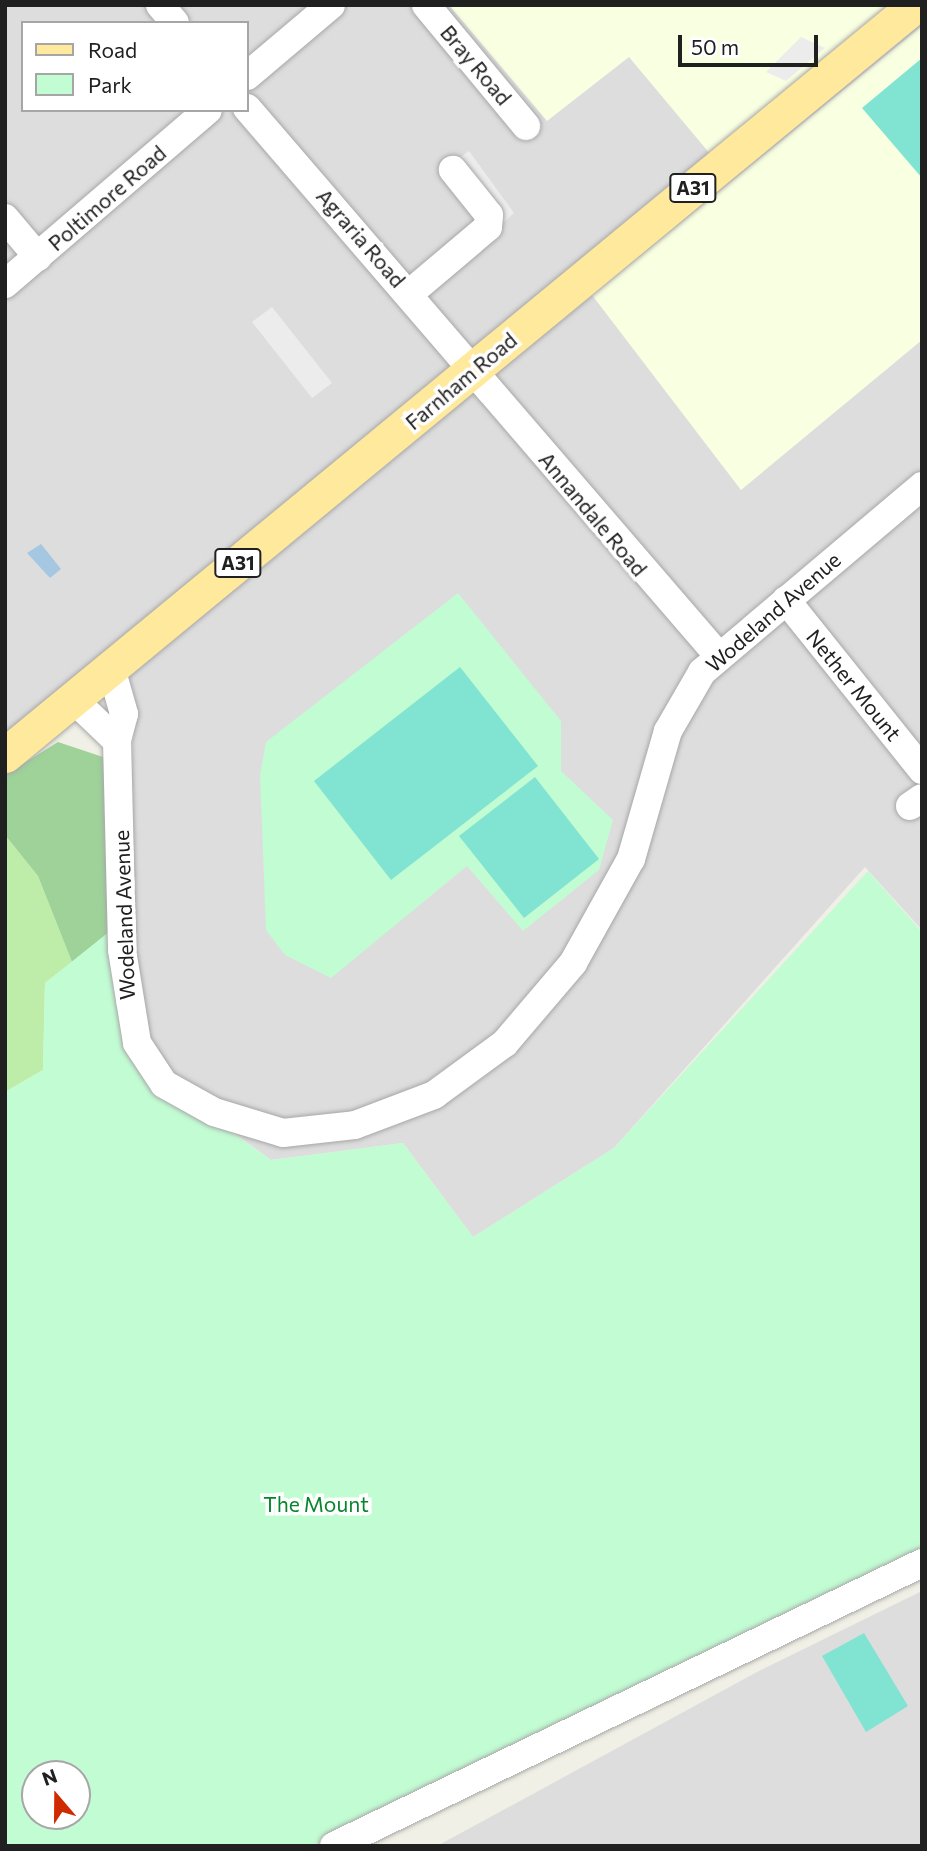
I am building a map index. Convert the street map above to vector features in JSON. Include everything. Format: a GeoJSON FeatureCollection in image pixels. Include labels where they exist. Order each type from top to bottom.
{"type":"FeatureCollection","features":[{"type":"Feature","properties":{"kind":"main road","name":"Farnham Road"},"geometry":{"type":"LineString","coordinates":[[5,755],[915,5]]}},
{"type":"Feature","properties":{"kind":"street"},"geometry":{"type":"LineString","coordinates":[[160,5],[173,21]]}},
{"type":"Feature","properties":{"kind":"street"},"geometry":{"type":"LineString","coordinates":[[248,75],[331,5]]}},
{"type":"Feature","properties":{"kind":"street","name":"Bray Road"},"geometry":{"type":"LineString","coordinates":[[426,5],[526,126]]}},
{"type":"Feature","properties":{"kind":"street","name":"Agraria Road"},"geometry":{"type":"LineString","coordinates":[[248,109],[410,293],[471,371]]}},
{"type":"Feature","properties":{"kind":"street","name":"Poltimore Road"},"geometry":{"type":"LineString","coordinates":[[5,284],[206,112]]}},
{"type":"Feature","properties":{"kind":"street"},"geometry":{"type":"LineString","coordinates":[[410,293],[488,227],[489,215],[453,170]]}},
{"type":"Feature","properties":{"kind":"street"},"geometry":{"type":"LineString","coordinates":[[5,218],[38,257]]}},
{"type":"Feature","properties":{"kind":"street","name":"Annandale Road"},"geometry":{"type":"LineString","coordinates":[[471,371],[717,654]]}},
{"type":"Feature","properties":{"kind":"street","name":"Wodeland Avenue"},"geometry":{"type":"LineString","coordinates":[[111,668],[124,714],[117,741],[122,950],[137,1043],[164,1084],[214,1112],[283,1133],[355,1125],[434,1095],[505,1043],[573,963],[631,859],[668,731],[717,654],[922,486]]}},
{"type":"Feature","properties":{"kind":"street","name":"Nether Mount"},"geometry":{"type":"LineString","coordinates":[[786,600],[922,769]]}},
{"type":"Feature","properties":{"kind":"street"},"geometry":{"type":"LineString","coordinates":[[73,699],[117,741]]}},
{"type":"Feature","properties":{"kind":"street"},"geometry":{"type":"LineString","coordinates":[[334,1846],[922,1563]]}},
{"type":"Feature","properties":{"kind":"shaded area"},"geometry":{"type":"Polygon","coordinates":[[[5,5],[922,5],[922,930],[865,867],[614,1148],[473,1237],[403,1143],[271,1160],[168,1085],[140,1044],[127,921],[134,712],[100,661],[5,737],[5,5]]]}},
{"type":"Feature","properties":{"kind":"shaded area"},"geometry":{"type":"Polygon","coordinates":[[[449,5],[889,5],[711,155],[629,57],[547,121],[449,5]]]}},
{"type":"Feature","properties":{"kind":"shaded area"},"geometry":{"type":"Polygon","coordinates":[[[922,26],[922,340],[741,490],[592,295],[922,26]]]}},
{"type":"Feature","properties":{"kind":"shaded area"},"geometry":{"type":"Polygon","coordinates":[[[801,37],[825,48],[786,81],[766,72],[801,37]]]}},
{"type":"Feature","properties":{"kind":"shaded area"},"geometry":{"type":"Polygon","coordinates":[[[922,58],[922,178],[862,108],[922,58]]]}},
{"type":"Feature","properties":{"kind":"shaded area"},"geometry":{"type":"Polygon","coordinates":[[[469,151],[514,213],[503,223],[456,160],[469,151]]]}},
{"type":"Feature","properties":{"kind":"shaded area"},"geometry":{"type":"Polygon","coordinates":[[[272,307],[332,383],[312,398],[252,322],[272,307]]]}},
{"type":"Feature","properties":{"kind":"shaded area"},"geometry":{"type":"Polygon","coordinates":[[[41,544],[61,569],[50,578],[27,553],[41,544]]]}},
{"type":"Feature","properties":{"kind":"shaded area"},"geometry":{"type":"Polygon","coordinates":[[[460,667],[538,766],[391,880],[314,781],[460,667]]]}},
{"type":"Feature","properties":{"kind":"shaded area"},"geometry":{"type":"Polygon","coordinates":[[[535,777],[599,859],[524,918],[459,836],[535,777]]]}},
{"type":"Feature","properties":{"kind":"shaded area"},"geometry":{"type":"Polygon","coordinates":[[[922,1591],[922,1846],[437,1846],[757,1672],[922,1591]]]}},
{"type":"Feature","properties":{"kind":"shaded area"},"geometry":{"type":"Polygon","coordinates":[[[864,1633],[908,1706],[866,1732],[822,1656],[864,1633]]]}},
{"type":"Feature","properties":{"kind":"green space"},"geometry":{"type":"Polygon","coordinates":[[[458,593],[561,721],[561,771],[613,820],[599,870],[523,931],[467,866],[331,978],[285,955],[266,930],[260,775],[266,742],[458,593]]]}},
{"type":"Feature","properties":{"kind":"green space"},"geometry":{"type":"Polygon","coordinates":[[[58,742],[103,757],[124,920],[72,962],[38,876],[5,835],[5,775],[58,742]]]}},
{"type":"Feature","properties":{"kind":"green space"},"geometry":{"type":"Polygon","coordinates":[[[5,835],[38,876],[72,962],[45,983],[43,1070],[5,1092],[5,835]]]}},
{"type":"Feature","properties":{"kind":"green space","name":"The Mount"},"geometry":{"type":"Polygon","coordinates":[[[868,871],[922,932],[922,1549],[312,1846],[5,1846],[5,1092],[43,1070],[45,983],[124,920],[122,950],[164,1084],[271,1160],[403,1143],[473,1237],[614,1148],[868,871]]]}}]}
